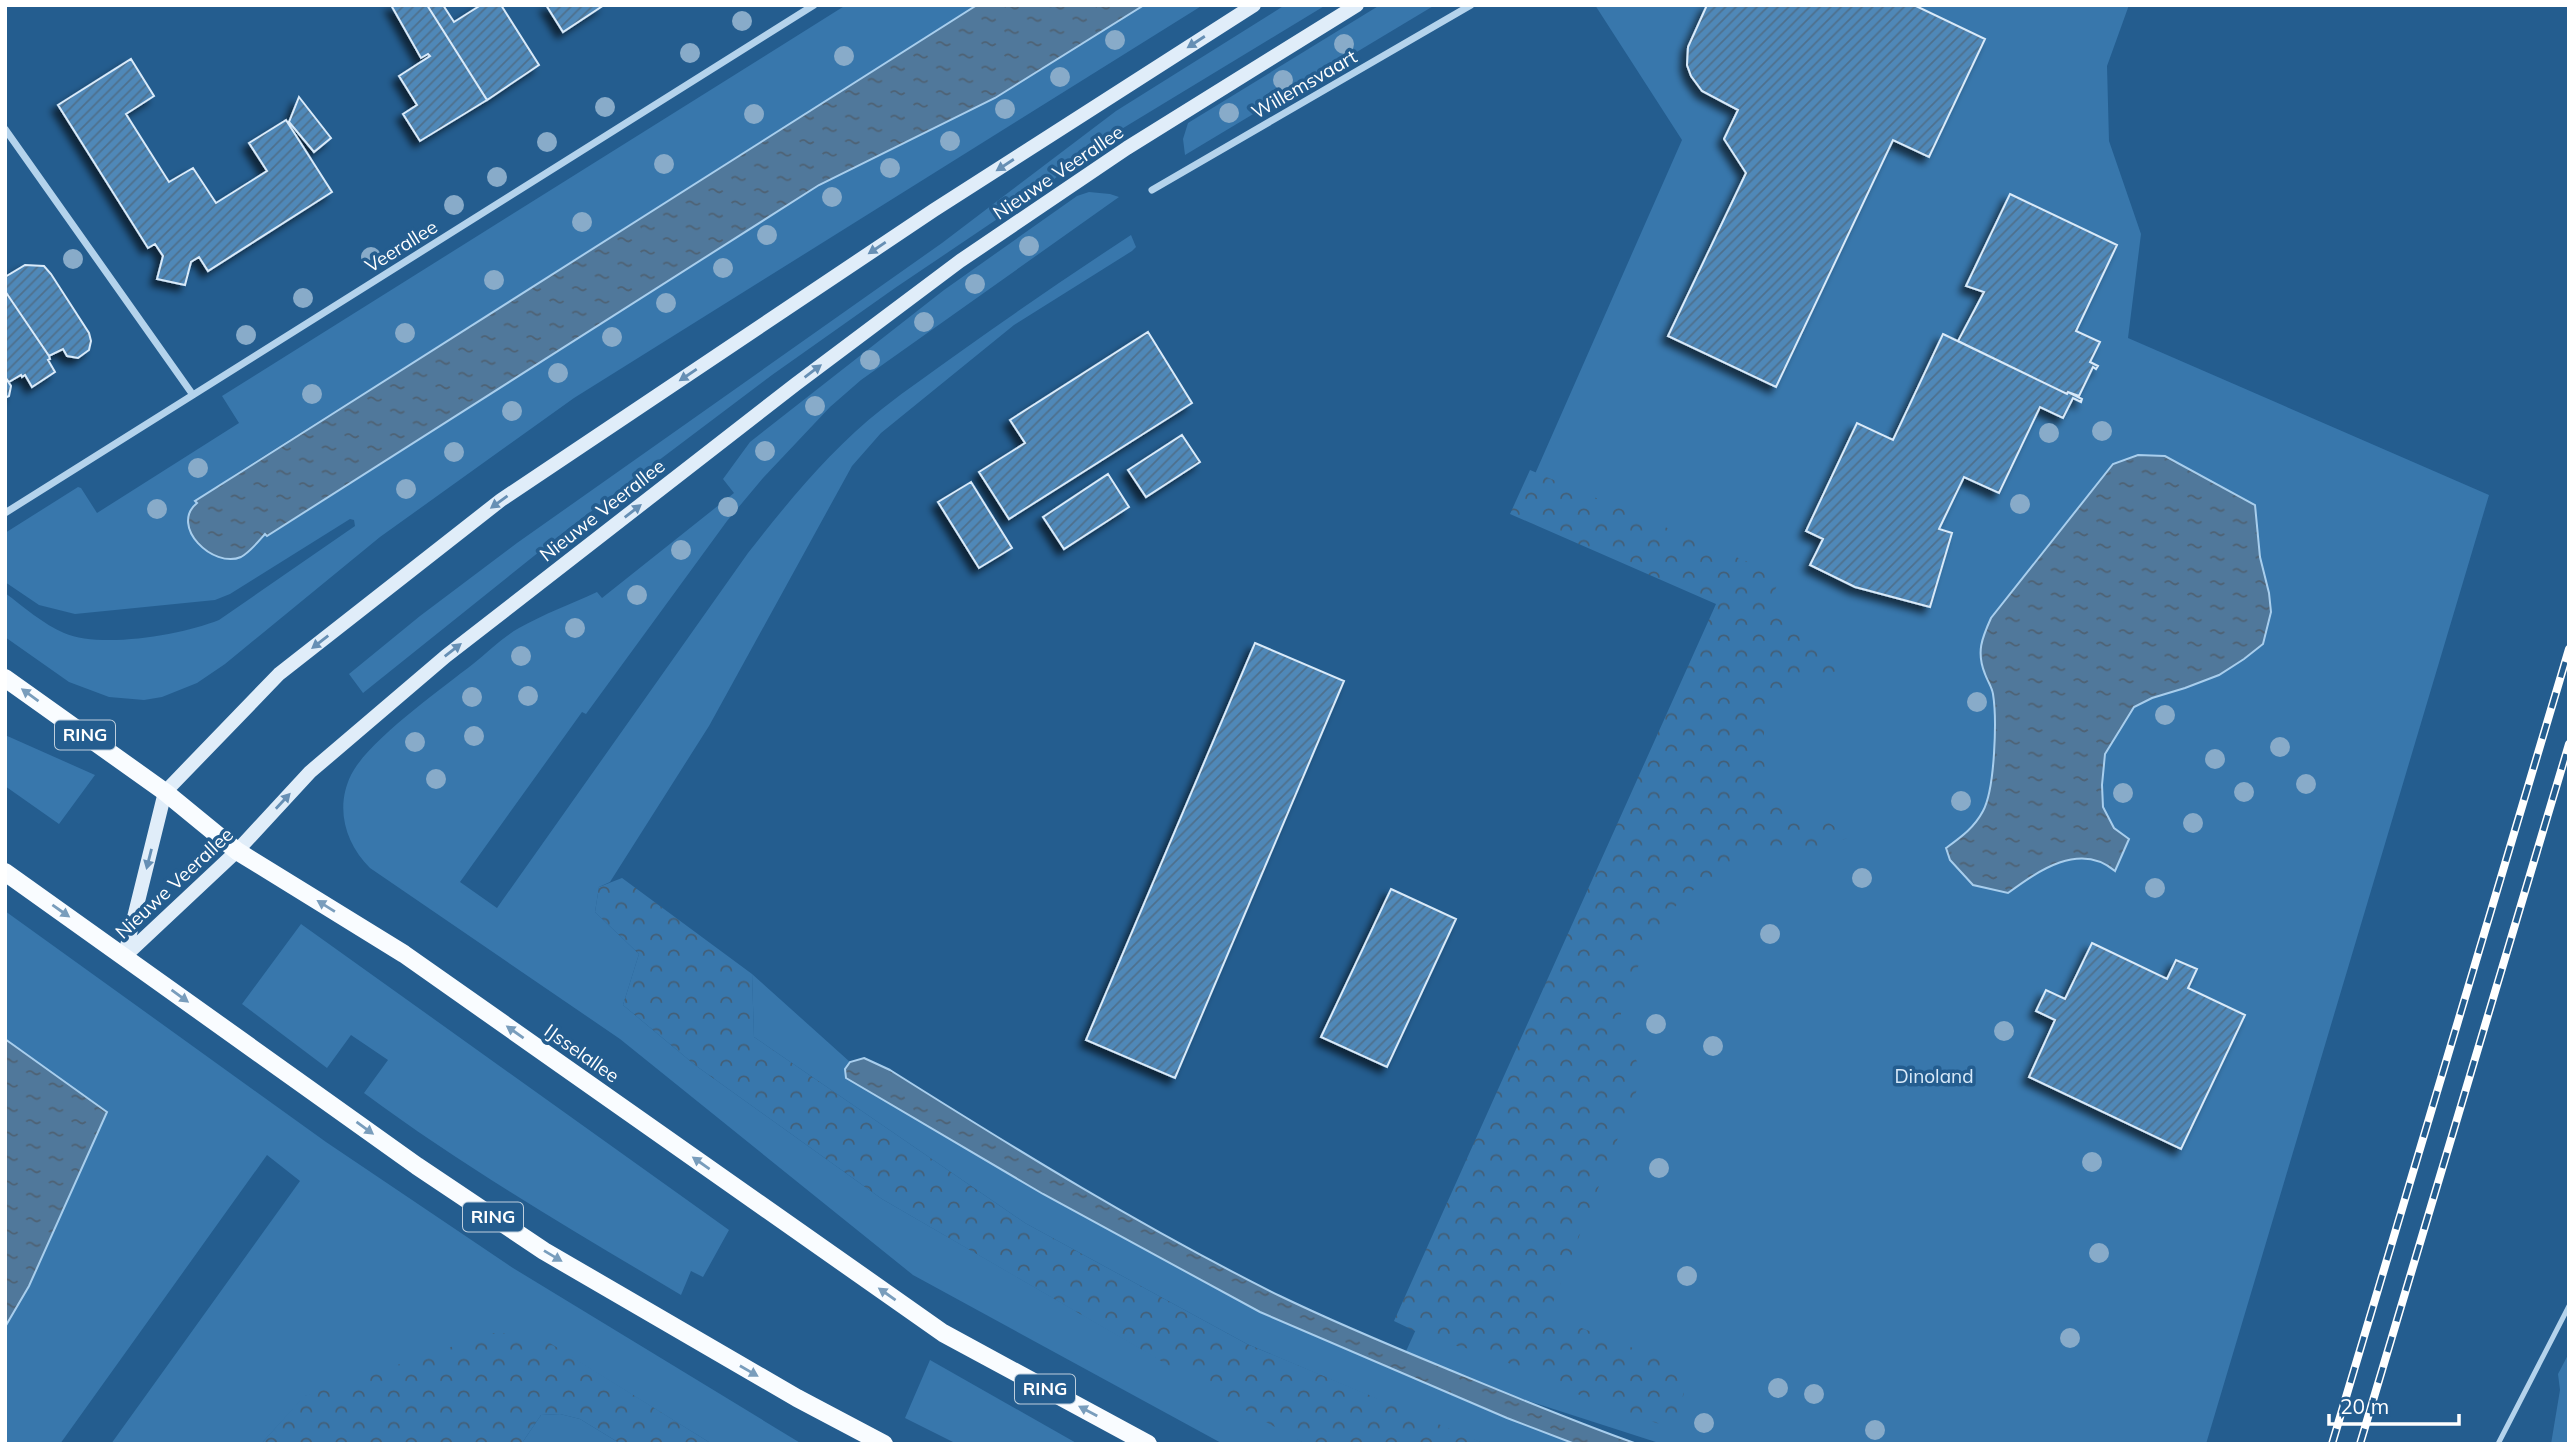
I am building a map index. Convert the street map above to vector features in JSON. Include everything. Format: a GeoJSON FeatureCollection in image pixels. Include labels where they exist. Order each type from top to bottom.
{"type":"FeatureCollection","features":[{"type":"Feature","properties":{"kind":"main road","name":"Nieuwe Veerallee"},"geometry":{"type":"LineString","coordinates":[[125,956],[165,792],[279,674],[501,500],[934,210],[1254,5]]}},
{"type":"Feature","properties":{"kind":"main road","name":"Nieuwe Veerallee"},"geometry":{"type":"LineString","coordinates":[[125,956],[237,851],[310,772],[446,656],[796,384],[971,253],[1127,148],[1357,5]]}},
{"type":"Feature","properties":{"kind":"main road","name":"IJsselallee"},"geometry":{"type":"LineString","coordinates":[[5,678],[165,792],[237,851],[404,954],[943,1334],[1148,1444]]}},
{"type":"Feature","properties":{"kind":"main road","name":"RING"},"geometry":{"type":"LineString","coordinates":[[5,872],[417,1166],[544,1251],[797,1398],[884,1444]]}},
{"type":"Feature","properties":{"kind":"street","name":"Veerallee"},"geometry":{"type":"LineString","coordinates":[[5,513],[814,5]]}},
{"type":"Feature","properties":{"kind":"street","name":"Willemsvaart"},"geometry":{"type":"LineString","coordinates":[[1152,190],[1471,5]]}},
{"type":"Feature","properties":{"kind":"street"},"geometry":{"type":"LineString","coordinates":[[5,129],[193,395]]}},
{"type":"Feature","properties":{"kind":"lane"},"geometry":{"type":"LineString","coordinates":[[2498,1444],[2569,1306]]}},
{"type":"Feature","properties":{"kind":"green space"},"geometry":{"type":"Polygon","coordinates":[[[846,5],[977,5],[234,475],[197,503],[225,559],[241,557],[265,534],[268,536],[819,185],[995,98],[1144,5],[1203,5],[574,398],[380,537],[225,664],[197,683],[162,697],[144,700],[109,697],[69,682],[5,637],[5,593],[49,625],[80,638],[141,638],[203,626],[219,620],[355,526],[354,520],[350,519],[230,594],[215,600],[75,614],[39,605],[5,582],[5,533],[78,487],[97,513],[239,423],[222,396],[846,5]]]}},
{"type":"Feature","properties":{"kind":"green space"},"geometry":{"type":"Polygon","coordinates":[[[1285,5],[1326,5],[1115,133],[1033,195],[772,375],[569,528],[363,693],[349,674],[517,543],[942,243],[1116,111],[1285,5]]]}},
{"type":"Feature","properties":{"kind":"green space"},"geometry":{"type":"Polygon","coordinates":[[[1380,5],[1435,5],[1185,155],[1183,139],[1188,123],[1380,5]]]}},
{"type":"Feature","properties":{"kind":"green space","name":"Dinoland"},"geometry":{"type":"Polygon","coordinates":[[[1595,5],[2129,5],[2107,66],[2109,141],[2141,234],[2128,338],[2489,495],[2206,1444],[1662,1444],[1402,1360],[1746,607],[1531,483],[1682,140],[1595,5]]]}},
{"type":"Feature","properties":{"kind":"green space"},"geometry":{"type":"Polygon","coordinates":[[[1089,192],[1119,197],[861,380],[830,407],[763,478],[727,521],[586,714],[582,712],[460,882],[497,908],[748,553],[845,441],[911,387],[1023,307],[1131,235],[1136,247],[1132,251],[1014,325],[881,433],[852,466],[709,726],[610,882],[599,887],[595,912],[639,954],[623,1005],[695,1065],[882,1199],[1306,1444],[1223,1444],[913,1275],[620,1039],[370,868],[354,848],[345,824],[344,800],[351,775],[373,747],[406,716],[519,628],[597,592],[602,598],[734,493],[723,479],[750,442],[944,290],[1077,196],[1089,192]]]}},
{"type":"Feature","properties":{"kind":"green space"},"geometry":{"type":"Polygon","coordinates":[[[1530,470],[1781,576],[1770,602],[1843,670],[1808,677],[1770,706],[1763,738],[1765,771],[1776,802],[1802,815],[1828,822],[1850,837],[1818,849],[1789,845],[1766,846],[1740,857],[1685,896],[1661,922],[1625,992],[1620,1019],[1623,1040],[1644,1072],[1548,1315],[1669,1362],[1684,1392],[1676,1429],[1611,1409],[1486,1353],[1436,1341],[1394,1321],[1716,604],[1510,514],[1530,470]]]}},
{"type":"Feature","properties":{"kind":"green space"},"geometry":{"type":"Polygon","coordinates":[[[5,735],[95,775],[59,824],[5,786],[5,735]]]}},
{"type":"Feature","properties":{"kind":"green space"},"geometry":{"type":"Polygon","coordinates":[[[622,878],[752,974],[754,1037],[1025,1223],[1247,1344],[1486,1444],[1306,1444],[882,1199],[695,1065],[623,1005],[639,954],[595,912],[599,887],[622,878]]]}},
{"type":"Feature","properties":{"kind":"green space"},"geometry":{"type":"Polygon","coordinates":[[[5,911],[326,1142],[513,1268],[802,1444],[712,1444],[537,1336],[305,1396],[261,1444],[111,1444],[300,1181],[267,1155],[60,1444],[5,1444],[5,1327],[29,1286],[107,1112],[5,1039],[5,911]]]}},
{"type":"Feature","properties":{"kind":"green space"},"geometry":{"type":"Polygon","coordinates":[[[301,924],[729,1230],[703,1277],[691,1271],[681,1295],[520,1198],[402,1121],[364,1093],[388,1060],[351,1035],[327,1068],[242,1004],[301,924]]]}},
{"type":"Feature","properties":{"kind":"green space"},"geometry":{"type":"Polygon","coordinates":[[[752,974],[850,1062],[845,1069],[846,1078],[1043,1194],[1260,1312],[1507,1418],[1575,1444],[1486,1444],[1469,1438],[1247,1344],[1025,1223],[754,1037],[752,974]]]}},
{"type":"Feature","properties":{"kind":"green space"},"geometry":{"type":"Polygon","coordinates":[[[493,1333],[537,1335],[712,1444],[621,1444],[580,1419],[560,1414],[541,1415],[522,1443],[516,1444],[261,1444],[304,1396],[493,1333]]]}},
{"type":"Feature","properties":{"kind":"green space"},"geometry":{"type":"Polygon","coordinates":[[[2569,1353],[2569,1444],[2551,1444],[2560,1390],[2558,1374],[2569,1353]]]}},
{"type":"Feature","properties":{"kind":"green space"},"geometry":{"type":"Polygon","coordinates":[[[930,1360],[1078,1444],[957,1444],[905,1418],[930,1360]]]}},
{"type":"Feature","properties":{"kind":"green space"},"geometry":{"type":"Polygon","coordinates":[[[560,1414],[580,1419],[621,1444],[522,1443],[541,1415],[560,1414]]]}},
{"type":"Feature","properties":{"kind":"water"},"geometry":{"type":"Polygon","coordinates":[[[977,5],[1144,5],[995,98],[819,185],[267,536],[265,534],[241,557],[218,557],[198,543],[191,533],[188,523],[190,512],[197,503],[195,501],[977,5]]]}},
{"type":"Feature","properties":{"kind":"water"},"geometry":{"type":"Polygon","coordinates":[[[2138,455],[2165,456],[2255,505],[2260,557],[2271,612],[2263,644],[2219,675],[2134,707],[2105,754],[2103,807],[2114,828],[2129,839],[2115,871],[2102,862],[2074,859],[2046,868],[2008,893],[1973,885],[1950,860],[1946,848],[1976,822],[1987,801],[1990,787],[1995,720],[1992,691],[1981,659],[1985,632],[1991,618],[2113,464],[2138,455]]]}},
{"type":"Feature","properties":{"kind":"water"},"geometry":{"type":"Polygon","coordinates":[[[5,1039],[107,1112],[29,1286],[5,1327],[5,1039]]]}},
{"type":"Feature","properties":{"kind":"water"},"geometry":{"type":"Polygon","coordinates":[[[864,1058],[890,1070],[1131,1216],[1280,1296],[1424,1359],[1637,1444],[1575,1444],[1507,1418],[1260,1312],[1043,1194],[846,1078],[845,1069],[850,1062],[864,1058]]]}},
{"type":"Feature","properties":{"kind":"building"},"geometry":{"type":"Polygon","coordinates":[[[391,5],[427,5],[487,100],[420,141],[403,114],[417,105],[399,76],[430,56],[428,54],[421,58],[391,5]]]}},
{"type":"Feature","properties":{"kind":"building"},"geometry":{"type":"Polygon","coordinates":[[[427,5],[443,5],[454,22],[481,5],[501,5],[539,65],[487,100],[427,5]]]}},
{"type":"Feature","properties":{"kind":"building"},"geometry":{"type":"Polygon","coordinates":[[[546,5],[604,5],[563,32],[546,5]]]}},
{"type":"Feature","properties":{"kind":"building"},"geometry":{"type":"Polygon","coordinates":[[[1707,5],[1914,5],[1985,39],[1929,157],[1893,140],[1776,387],[1668,336],[1746,173],[1724,139],[1738,110],[1702,91],[1687,65],[1688,47],[1707,5]]]}},
{"type":"Feature","properties":{"kind":"building"},"geometry":{"type":"Polygon","coordinates":[[[131,59],[154,96],[126,114],[169,182],[193,168],[216,203],[267,171],[249,143],[286,120],[332,192],[208,271],[199,257],[191,262],[185,285],[157,279],[163,256],[155,244],[148,248],[58,105],[131,59]]]}},
{"type":"Feature","properties":{"kind":"building"},"geometry":{"type":"Polygon","coordinates":[[[299,97],[331,138],[314,152],[289,122],[299,97]]]}},
{"type":"Feature","properties":{"kind":"building"},"geometry":{"type":"Polygon","coordinates":[[[2010,194],[2117,245],[2076,331],[2100,342],[2090,362],[2098,366],[2096,369],[2093,367],[2079,396],[2068,392],[2067,394],[1958,341],[1984,292],[1966,286],[2010,194]]]}},
{"type":"Feature","properties":{"kind":"building"},"geometry":{"type":"Polygon","coordinates":[[[25,265],[44,266],[89,333],[89,350],[78,358],[67,356],[63,349],[49,356],[5,291],[5,277],[25,265]]]}},
{"type":"Feature","properties":{"kind":"building"},"geometry":{"type":"Polygon","coordinates":[[[5,291],[49,356],[48,360],[55,372],[32,387],[25,375],[9,382],[5,377],[5,291]]]}},
{"type":"Feature","properties":{"kind":"building"},"geometry":{"type":"Polygon","coordinates":[[[1148,332],[1192,403],[1009,519],[979,472],[1025,443],[1010,420],[1148,332]]]}},
{"type":"Feature","properties":{"kind":"building"},"geometry":{"type":"Polygon","coordinates":[[[1943,334],[2082,399],[2081,402],[2073,398],[2063,418],[2040,407],[1999,493],[1964,477],[1939,529],[1952,533],[1930,607],[1855,587],[1810,565],[1823,539],[1806,531],[1857,423],[1893,440],[1943,334]]]}},
{"type":"Feature","properties":{"kind":"building"},"geometry":{"type":"Polygon","coordinates":[[[5,377],[11,386],[9,396],[5,398],[5,377]]]}},
{"type":"Feature","properties":{"kind":"building"},"geometry":{"type":"Polygon","coordinates":[[[1182,435],[1200,462],[1146,497],[1128,470],[1182,435]]]}},
{"type":"Feature","properties":{"kind":"building"},"geometry":{"type":"Polygon","coordinates":[[[1108,474],[1129,507],[1064,549],[1043,517],[1108,474]]]}},
{"type":"Feature","properties":{"kind":"building"},"geometry":{"type":"Polygon","coordinates":[[[971,482],[1012,548],[979,568],[938,502],[971,482]]]}},
{"type":"Feature","properties":{"kind":"building"},"geometry":{"type":"Polygon","coordinates":[[[1255,643],[1344,681],[1175,1078],[1086,1040],[1255,643]]]}},
{"type":"Feature","properties":{"kind":"building"},"geometry":{"type":"Polygon","coordinates":[[[1391,889],[1456,919],[1387,1067],[1321,1037],[1391,889]]]}},
{"type":"Feature","properties":{"kind":"building"},"geometry":{"type":"Polygon","coordinates":[[[2092,943],[2167,979],[2176,960],[2197,969],[2188,988],[2245,1015],[2181,1149],[2029,1077],[2055,1020],[2036,1011],[2046,990],[2065,999],[2092,943]]]}},
{"type":"Feature","properties":{"kind":"railway"},"geometry":{"type":"LineString","coordinates":[[2332,1444],[2569,649]]}},
{"type":"Feature","properties":{"kind":"railway"},"geometry":{"type":"LineString","coordinates":[[2360,1444],[2569,744]]}}]}
